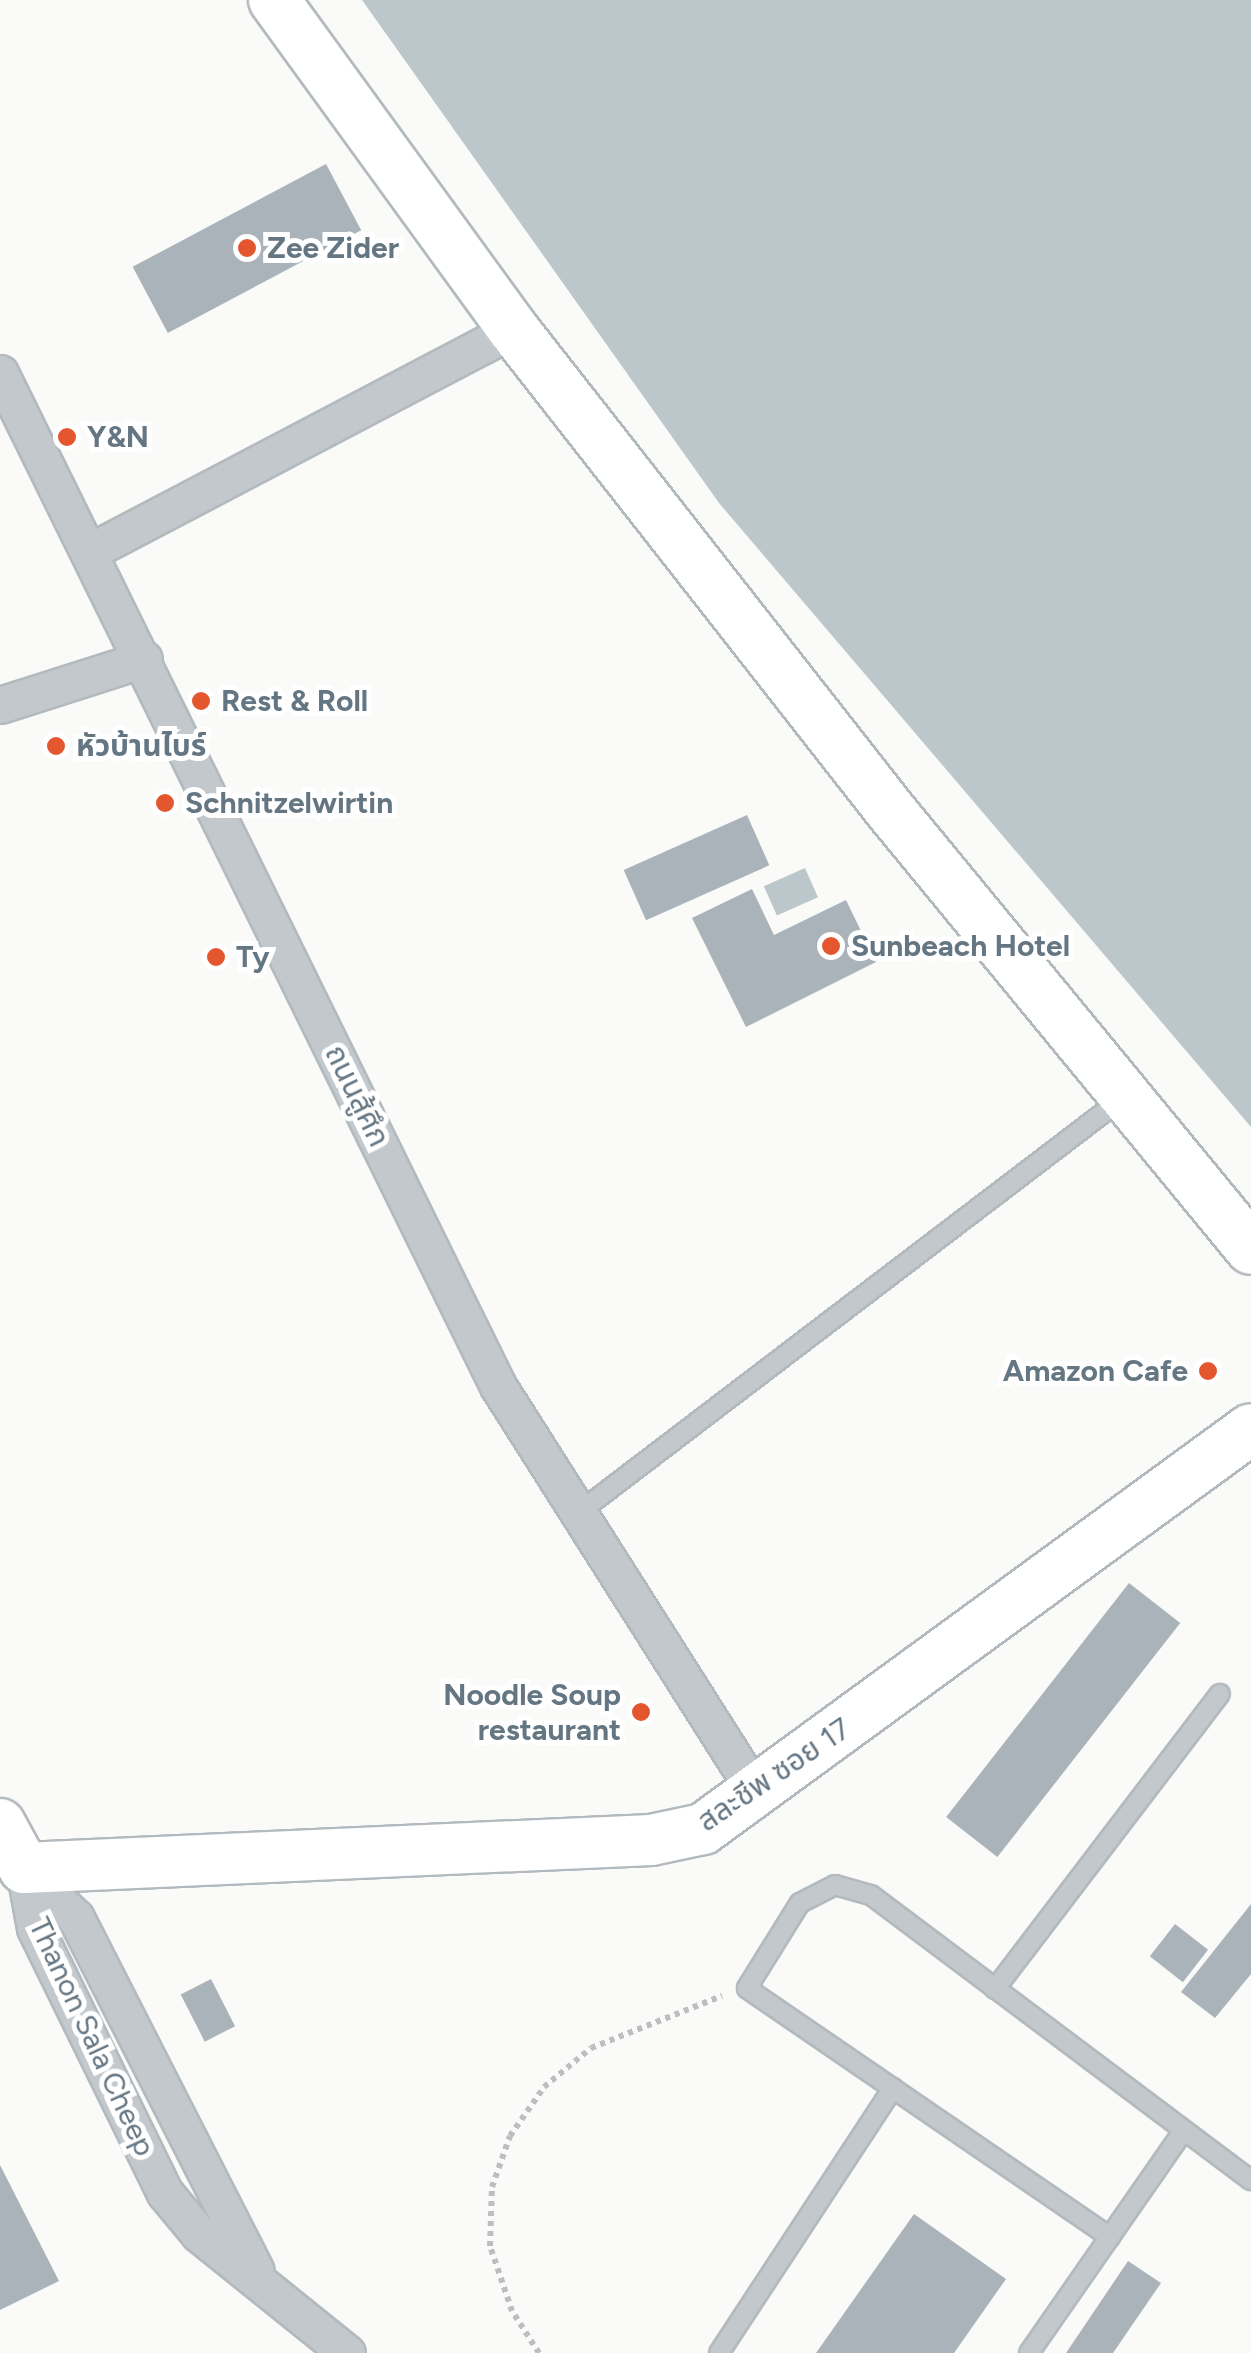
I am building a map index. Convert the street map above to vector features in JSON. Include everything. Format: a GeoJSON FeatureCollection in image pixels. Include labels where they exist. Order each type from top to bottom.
{"type":"FeatureCollection","features":[{"type":"Feature","properties":{"kind":"street"},"geometry":{"type":"LineString","coordinates":[[274,0],[513,329],[966,907],[1251,1249]]}},
{"type":"Feature","properties":{"kind":"street"},"geometry":{"type":"LineString","coordinates":[[90,551],[513,329]]}},
{"type":"Feature","properties":{"kind":"street","name":"ถนนสู้ศึก"},"geometry":{"type":"LineString","coordinates":[[0,373],[144,658],[498,1386],[757,1794]]}},
{"type":"Feature","properties":{"kind":"street"},"geometry":{"type":"LineString","coordinates":[[0,705],[144,658]]}},
{"type":"Feature","properties":{"kind":"street","name":"สละชีพ ซอย 17"},"geometry":{"type":"LineString","coordinates":[[24,1868],[650,1840],[703,1829],[757,1794],[1251,1429]]}},
{"type":"Feature","properties":{"kind":"street"},"geometry":{"type":"LineString","coordinates":[[0,1824],[24,1868]]}},
{"type":"Feature","properties":{"kind":"street","name":"Thanon Sala Cheep"},"geometry":{"type":"LineString","coordinates":[[24,1868],[35,1928],[165,2193],[200,2234],[347,2353]]}},
{"type":"Feature","properties":{"kind":"lane"},"geometry":{"type":"LineString","coordinates":[[578,1512],[1124,1097]]}},
{"type":"Feature","properties":{"kind":"lane"},"geometry":{"type":"LineString","coordinates":[[995,1989],[1220,1694]]}},
{"type":"Feature","properties":{"kind":"lane"},"geometry":{"type":"LineString","coordinates":[[1110,2237],[747,1988],[800,1903],[835,1885],[870,1894],[1182,2133],[1251,2180]]}},
{"type":"Feature","properties":{"kind":"lane"},"geometry":{"type":"LineString","coordinates":[[720,2353],[893,2088]]}},
{"type":"Feature","properties":{"kind":"lane"},"geometry":{"type":"LineString","coordinates":[[1028,2353],[1182,2133]]}},
{"type":"Feature","properties":{"kind":"path"},"geometry":{"type":"LineString","coordinates":[[538,2353],[512,2311],[490,2246],[492,2186],[510,2136],[544,2087],[591,2048],[747,1988]]}},
{"type":"Feature","properties":{"kind":"shaded area"},"geometry":{"type":"Polygon","coordinates":[[[362,0],[1251,0],[1251,1127],[719,503],[362,0]]]}},
{"type":"Feature","properties":{"kind":"shaded area"},"geometry":{"type":"Polygon","coordinates":[[[805,868],[818,897],[777,916],[764,886],[805,868]]]}},
{"type":"Feature","properties":{"kind":"building","name":"Zee Zider"},"geometry":{"type":"Polygon","coordinates":[[[326,164],[361,230],[168,333],[133,267],[326,164]]]}},
{"type":"Feature","properties":{"kind":"building"},"geometry":{"type":"Polygon","coordinates":[[[747,815],[769,865],[646,920],[624,870],[747,815]]]}},
{"type":"Feature","properties":{"kind":"building"},"geometry":{"type":"Polygon","coordinates":[[[752,889],[774,935],[846,900],[876,962],[746,1027],[692,918],[752,889]]]}},
{"type":"Feature","properties":{"kind":"building"},"geometry":{"type":"Polygon","coordinates":[[[1129,1583],[1180,1623],[997,1857],[946,1817],[1129,1583]]]}},
{"type":"Feature","properties":{"kind":"building"},"geometry":{"type":"Polygon","coordinates":[[[1251,1904],[1251,1974],[1215,2018],[1181,1992],[1251,1904]]]}},
{"type":"Feature","properties":{"kind":"building"},"geometry":{"type":"Polygon","coordinates":[[[1175,1924],[1208,1950],[1183,1982],[1150,1956],[1175,1924]]]}},
{"type":"Feature","properties":{"kind":"building"},"geometry":{"type":"Polygon","coordinates":[[[211,1979],[235,2026],[205,2042],[181,1994],[211,1979]]]}},
{"type":"Feature","properties":{"kind":"building"},"geometry":{"type":"Polygon","coordinates":[[[0,2165],[59,2281],[0,2310],[0,2165]]]}},
{"type":"Feature","properties":{"kind":"building"},"geometry":{"type":"Polygon","coordinates":[[[914,2214],[1006,2279],[954,2353],[816,2353],[914,2214]]]}},
{"type":"Feature","properties":{"kind":"building"},"geometry":{"type":"Polygon","coordinates":[[[1128,2261],[1161,2283],[1113,2353],[1066,2353],[1128,2261]]]}},
{"type":"Feature","properties":{"kind":"place","name":"Zee Zider"},"geometry":{"type":"Point","coordinates":[247,248]}},
{"type":"Feature","properties":{"kind":"place","name":"Y&N"},"geometry":{"type":"Point","coordinates":[67,437]}},
{"type":"Feature","properties":{"kind":"place","name":"Rest & Roll"},"geometry":{"type":"Point","coordinates":[201,701]}},
{"type":"Feature","properties":{"kind":"place","name":"หัวบ้านไบร์"},"geometry":{"type":"Point","coordinates":[56,746]}},
{"type":"Feature","properties":{"kind":"place","name":"Schnitzelwirtin"},"geometry":{"type":"Point","coordinates":[165,803]}},
{"type":"Feature","properties":{"kind":"place","name":"Sunbeach Hotel"},"geometry":{"type":"Point","coordinates":[831,946]}},
{"type":"Feature","properties":{"kind":"place","name":"Ty"},"geometry":{"type":"Point","coordinates":[216,957]}},
{"type":"Feature","properties":{"kind":"place","name":"Amazon Cafe"},"geometry":{"type":"Point","coordinates":[1208,1371]}},
{"type":"Feature","properties":{"kind":"place","name":"Noodle Soup restaurant"},"geometry":{"type":"Point","coordinates":[641,1712]}}]}
